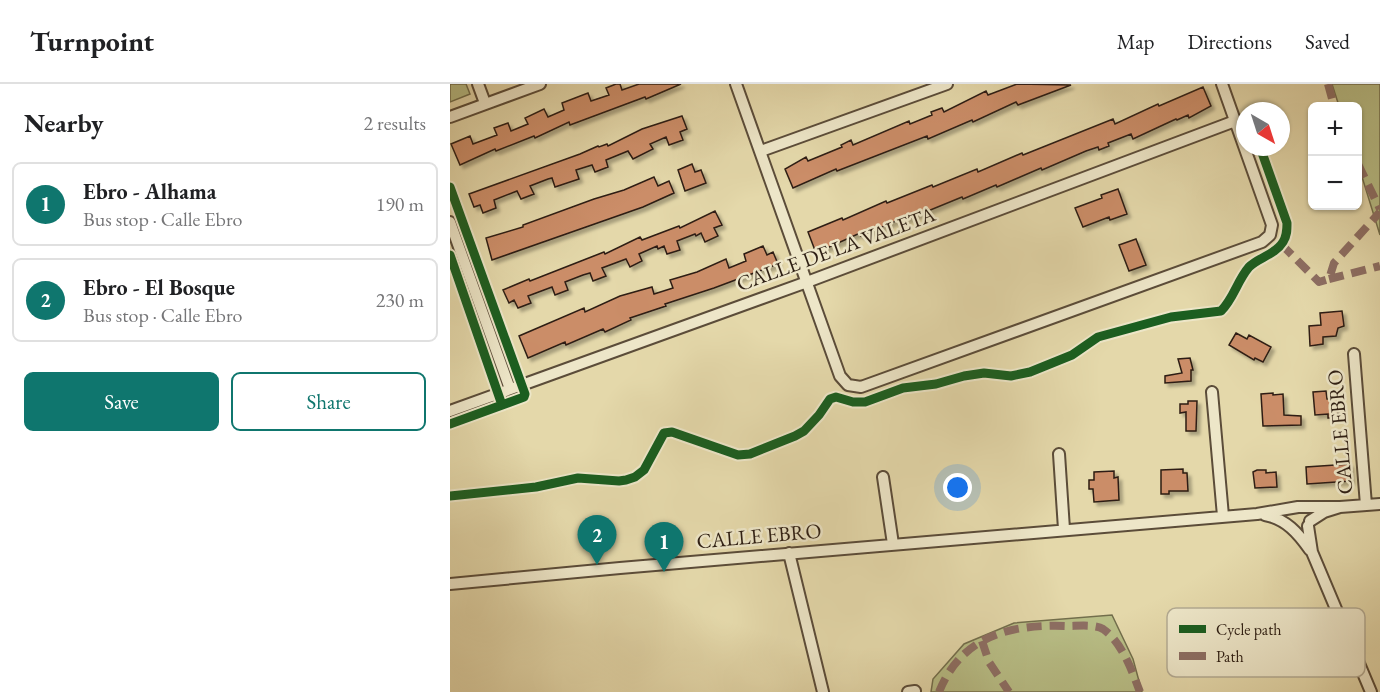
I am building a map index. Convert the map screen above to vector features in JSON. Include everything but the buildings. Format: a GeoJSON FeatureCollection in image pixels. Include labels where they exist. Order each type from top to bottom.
{"type":"FeatureCollection","features":[{"type":"Feature","properties":{"kind":"street"},"geometry":{"type":"LineString","coordinates":[[478,84],[485,103]]}},
{"type":"Feature","properties":{"kind":"street"},"geometry":{"type":"LineString","coordinates":[[450,117],[540,84]]}},
{"type":"Feature","properties":{"kind":"street"},"geometry":{"type":"LineString","coordinates":[[736,84],[762,151],[840,376],[848,385],[861,387],[1262,242],[1270,235],[1272,225],[1222,84]]}},
{"type":"Feature","properties":{"kind":"street"},"geometry":{"type":"LineString","coordinates":[[762,151],[947,84]]}},
{"type":"Feature","properties":{"kind":"street","name":"CALLE DE LA VALETA"},"geometry":{"type":"LineString","coordinates":[[450,411],[807,282],[1235,121]]}},
{"type":"Feature","properties":{"kind":"street"},"geometry":{"type":"LineString","coordinates":[[450,222],[510,389]]}},
{"type":"Feature","properties":{"kind":"street","name":"CALLE EBRO"},"geometry":{"type":"LineString","coordinates":[[1354,354],[1366,505]]}},
{"type":"Feature","properties":{"kind":"street"},"geometry":{"type":"LineString","coordinates":[[1212,392],[1223,516]]}},
{"type":"Feature","properties":{"kind":"street"},"geometry":{"type":"LineString","coordinates":[[1059,454],[1064,530]]}},
{"type":"Feature","properties":{"kind":"street"},"geometry":{"type":"LineString","coordinates":[[883,477],[893,544]]}},
{"type":"Feature","properties":{"kind":"street","name":"CALLE EBRO"},"geometry":{"type":"LineString","coordinates":[[450,584],[1296,509],[1380,504]]}},
{"type":"Feature","properties":{"kind":"street","name":"CALLE EBRO"},"geometry":{"type":"LineString","coordinates":[[1309,524],[1323,512],[1340,507]]}},
{"type":"Feature","properties":{"kind":"street"},"geometry":{"type":"LineString","coordinates":[[1312,552],[1290,526],[1288,513],[1296,509],[1308,513],[1312,552],[1335,608]]}},
{"type":"Feature","properties":{"kind":"street","name":"CALLE EBRO"},"geometry":{"type":"LineString","coordinates":[[1257,514],[1276,517],[1290,526]]}},
{"type":"Feature","properties":{"kind":"street"},"geometry":{"type":"LineString","coordinates":[[1290,526],[1299,531],[1309,524]]}},
{"type":"Feature","properties":{"kind":"street"},"geometry":{"type":"LineString","coordinates":[[789,554],[823,692]]}},
{"type":"Feature","properties":{"kind":"street"},"geometry":{"type":"LineString","coordinates":[[1365,677],[1371,692]]}},
{"type":"Feature","properties":{"kind":"street"},"geometry":{"type":"LineString","coordinates":[[908,692],[915,691]]}},
{"type":"Feature","properties":{"kind":"green space"},"geometry":{"type":"Polygon","coordinates":[[[450,84],[466,84],[470,94],[450,102],[450,84]]]}},
{"type":"Feature","properties":{"kind":"green space"},"geometry":{"type":"Polygon","coordinates":[[[1332,84],[1380,84],[1380,235],[1362,177],[1362,102],[1338,102],[1332,84]]]}},
{"type":"Feature","properties":{"kind":"green space"},"geometry":{"type":"Polygon","coordinates":[[[1112,615],[1133,659],[1142,692],[931,692],[933,679],[964,644],[1014,623],[1112,615]]]}},
{"type":"Feature","properties":{"kind":"marked path"},"geometry":{"type":"LineString","coordinates":[[1328,84],[1333,102]]}},
{"type":"Feature","properties":{"kind":"marked path"},"geometry":{"type":"LineString","coordinates":[[1362,172],[1380,209]]}},
{"type":"Feature","properties":{"kind":"marked path"},"geometry":{"type":"LineString","coordinates":[[1281,244],[1319,282],[1329,279],[1334,263],[1380,212]]}},
{"type":"Feature","properties":{"kind":"marked path"},"geometry":{"type":"LineString","coordinates":[[1329,279],[1380,266]]}},
{"type":"Feature","properties":{"kind":"marked path"},"geometry":{"type":"LineString","coordinates":[[939,692],[961,657],[975,646],[1008,631],[1046,626],[1095,626],[1103,629],[1116,641],[1126,658],[1140,692]]}},
{"type":"Feature","properties":{"kind":"marked path"},"geometry":{"type":"LineString","coordinates":[[982,641],[989,662],[1009,692]]}},
{"type":"Feature","properties":{"kind":"cycle path"},"geometry":{"type":"LineString","coordinates":[[450,496],[536,487],[578,478],[626,480],[644,470],[664,433],[672,432],[738,455],[750,454],[804,431],[830,399],[836,397],[853,402],[865,402],[903,388],[936,384],[964,376],[984,373],[1011,376],[1030,372],[1072,355],[1098,337],[1171,317],[1221,311],[1249,267],[1276,250],[1286,235],[1287,223],[1263,156]]}},
{"type":"Feature","properties":{"kind":"cycle path"},"geometry":{"type":"LineString","coordinates":[[450,187],[525,394],[524,397],[450,424]]}},
{"type":"Feature","properties":{"kind":"cycle path"},"geometry":{"type":"LineString","coordinates":[[450,255],[502,405]]}},
{"type":"Feature","properties":{"kind":"place","name":"Ebro - El Bosque"},"geometry":{"type":"Point","coordinates":[597,565]}},
{"type":"Feature","properties":{"kind":"place","name":"Ebro - Alhama"},"geometry":{"type":"Point","coordinates":[664,572]}}]}
